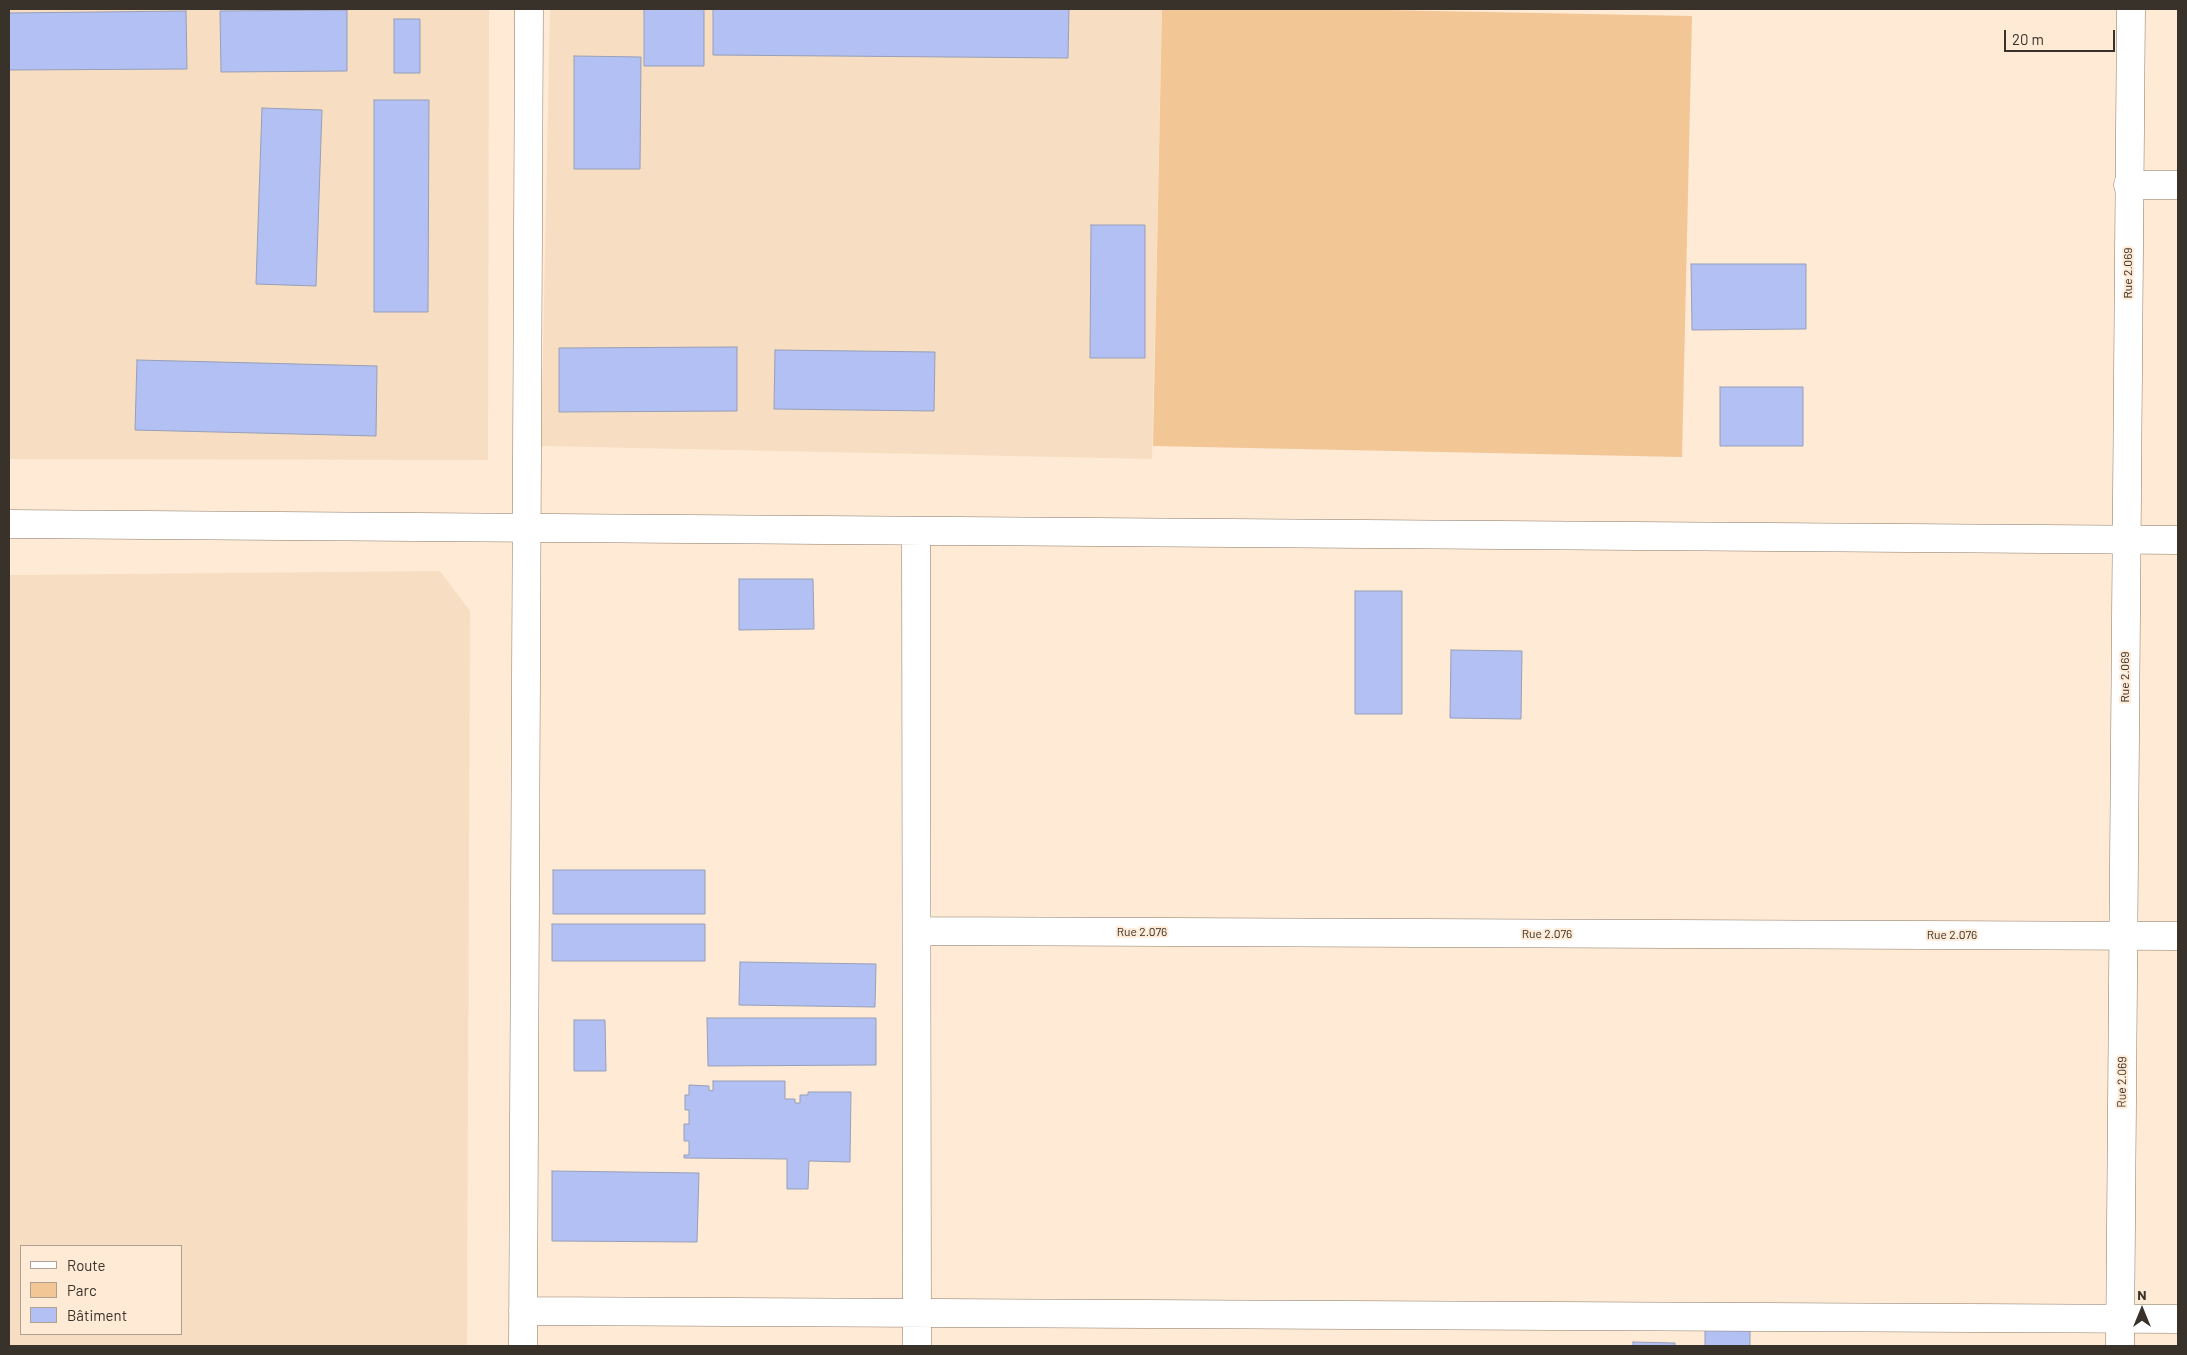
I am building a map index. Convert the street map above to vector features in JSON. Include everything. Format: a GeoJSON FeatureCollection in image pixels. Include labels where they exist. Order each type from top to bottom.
{"type":"FeatureCollection","features":[{"type":"Feature","properties":{"kind":"street"},"geometry":{"type":"LineString","coordinates":[[523,1346],[529,9]]}},
{"type":"Feature","properties":{"kind":"street","name":"Rue 2.069"},"geometry":{"type":"LineString","coordinates":[[2120,1346],[2128,185],[2131,9]]}},
{"type":"Feature","properties":{"kind":"street"},"geometry":{"type":"LineString","coordinates":[[2128,185],[2178,185]]}},
{"type":"Feature","properties":{"kind":"street"},"geometry":{"type":"LineString","coordinates":[[9,524],[2178,540]]}},
{"type":"Feature","properties":{"kind":"street"},"geometry":{"type":"LineString","coordinates":[[916,531],[917,1346]]}},
{"type":"Feature","properties":{"kind":"street","name":"Rue 2.076"},"geometry":{"type":"LineString","coordinates":[[916,931],[2178,936]]}},
{"type":"Feature","properties":{"kind":"street"},"geometry":{"type":"LineString","coordinates":[[523,1311],[2178,1319]]}},
{"type":"Feature","properties":{"kind":"shaded area"},"geometry":{"type":"Polygon","coordinates":[[[9,9],[489,9],[488,460],[9,459],[9,9]]]}},
{"type":"Feature","properties":{"kind":"shaded area"},"geometry":{"type":"Polygon","coordinates":[[[550,9],[1162,9],[1152,459],[541,446],[550,9]]]}},
{"type":"Feature","properties":{"kind":"shaded area"},"geometry":{"type":"Polygon","coordinates":[[[440,571],[470,611],[467,1346],[9,1346],[9,575],[440,571]]]}},
{"type":"Feature","properties":{"kind":"green space"},"geometry":{"type":"Polygon","coordinates":[[[1162,9],[1331,9],[1692,16],[1682,457],[1153,446],[1162,9]]]}},
{"type":"Feature","properties":{"kind":"building"},"geometry":{"type":"Polygon","coordinates":[[[644,9],[704,9],[704,66],[644,66],[644,9]]]}},
{"type":"Feature","properties":{"kind":"building"},"geometry":{"type":"Polygon","coordinates":[[[713,9],[1069,9],[1068,58],[713,55],[713,9]]]}},
{"type":"Feature","properties":{"kind":"building"},"geometry":{"type":"Polygon","coordinates":[[[347,10],[347,71],[221,72],[220,11],[347,10]]]}},
{"type":"Feature","properties":{"kind":"building"},"geometry":{"type":"Polygon","coordinates":[[[186,11],[187,69],[9,70],[9,13],[186,11]]]}},
{"type":"Feature","properties":{"kind":"building"},"geometry":{"type":"Polygon","coordinates":[[[394,19],[420,19],[420,73],[394,73],[394,19]]]}},
{"type":"Feature","properties":{"kind":"building"},"geometry":{"type":"Polygon","coordinates":[[[574,56],[641,57],[640,169],[574,169],[574,56]]]}},
{"type":"Feature","properties":{"kind":"building"},"geometry":{"type":"Polygon","coordinates":[[[374,100],[429,100],[428,312],[374,312],[374,100]]]}},
{"type":"Feature","properties":{"kind":"building"},"geometry":{"type":"Polygon","coordinates":[[[262,108],[322,110],[316,286],[256,284],[262,108]]]}},
{"type":"Feature","properties":{"kind":"building"},"geometry":{"type":"Polygon","coordinates":[[[1091,225],[1145,225],[1145,358],[1090,358],[1091,225]]]}},
{"type":"Feature","properties":{"kind":"building"},"geometry":{"type":"Polygon","coordinates":[[[1691,264],[1806,264],[1806,329],[1692,330],[1691,264]]]}},
{"type":"Feature","properties":{"kind":"building"},"geometry":{"type":"Polygon","coordinates":[[[737,347],[737,411],[559,412],[559,348],[737,347]]]}},
{"type":"Feature","properties":{"kind":"building"},"geometry":{"type":"Polygon","coordinates":[[[775,350],[935,352],[934,411],[774,409],[775,350]]]}},
{"type":"Feature","properties":{"kind":"building"},"geometry":{"type":"Polygon","coordinates":[[[137,360],[377,366],[376,436],[135,430],[137,360]]]}},
{"type":"Feature","properties":{"kind":"building"},"geometry":{"type":"Polygon","coordinates":[[[1720,387],[1803,387],[1803,446],[1720,446],[1720,387]]]}},
{"type":"Feature","properties":{"kind":"building"},"geometry":{"type":"Polygon","coordinates":[[[739,579],[813,579],[814,629],[739,630],[739,579]]]}},
{"type":"Feature","properties":{"kind":"building"},"geometry":{"type":"Polygon","coordinates":[[[1355,591],[1402,591],[1402,714],[1355,714],[1355,591]]]}},
{"type":"Feature","properties":{"kind":"building"},"geometry":{"type":"Polygon","coordinates":[[[1451,650],[1522,651],[1521,719],[1450,718],[1451,650]]]}},
{"type":"Feature","properties":{"kind":"building"},"geometry":{"type":"Polygon","coordinates":[[[553,870],[705,870],[705,914],[553,914],[553,870]]]}},
{"type":"Feature","properties":{"kind":"building"},"geometry":{"type":"Polygon","coordinates":[[[552,924],[705,924],[705,961],[552,961],[552,924]]]}},
{"type":"Feature","properties":{"kind":"building"},"geometry":{"type":"Polygon","coordinates":[[[740,962],[876,964],[875,1007],[739,1005],[740,962]]]}},
{"type":"Feature","properties":{"kind":"building"},"geometry":{"type":"Polygon","coordinates":[[[707,1018],[876,1018],[876,1065],[708,1066],[707,1018]]]}},
{"type":"Feature","properties":{"kind":"building"},"geometry":{"type":"Polygon","coordinates":[[[574,1020],[605,1020],[606,1071],[574,1071],[574,1020]]]}},
{"type":"Feature","properties":{"kind":"building"},"geometry":{"type":"Polygon","coordinates":[[[713,1081],[785,1081],[785,1099],[795,1099],[795,1103],[800,1103],[800,1095],[808,1095],[808,1092],[851,1092],[850,1162],[809,1161],[808,1189],[787,1189],[787,1159],[684,1158],[684,1155],[689,1155],[689,1141],[684,1141],[684,1124],[689,1124],[689,1110],[685,1110],[685,1095],[689,1095],[689,1085],[709,1086],[709,1090],[713,1091],[713,1081]]]}},
{"type":"Feature","properties":{"kind":"building"},"geometry":{"type":"Polygon","coordinates":[[[552,1171],[699,1173],[697,1242],[552,1241],[552,1171]]]}},
{"type":"Feature","properties":{"kind":"building"},"geometry":{"type":"Polygon","coordinates":[[[1705,1329],[1750,1330],[1750,1346],[1705,1346],[1705,1329]]]}},
{"type":"Feature","properties":{"kind":"building"},"geometry":{"type":"Polygon","coordinates":[[[1633,1342],[1675,1343],[1675,1346],[1633,1346],[1633,1342]]]}}]}
